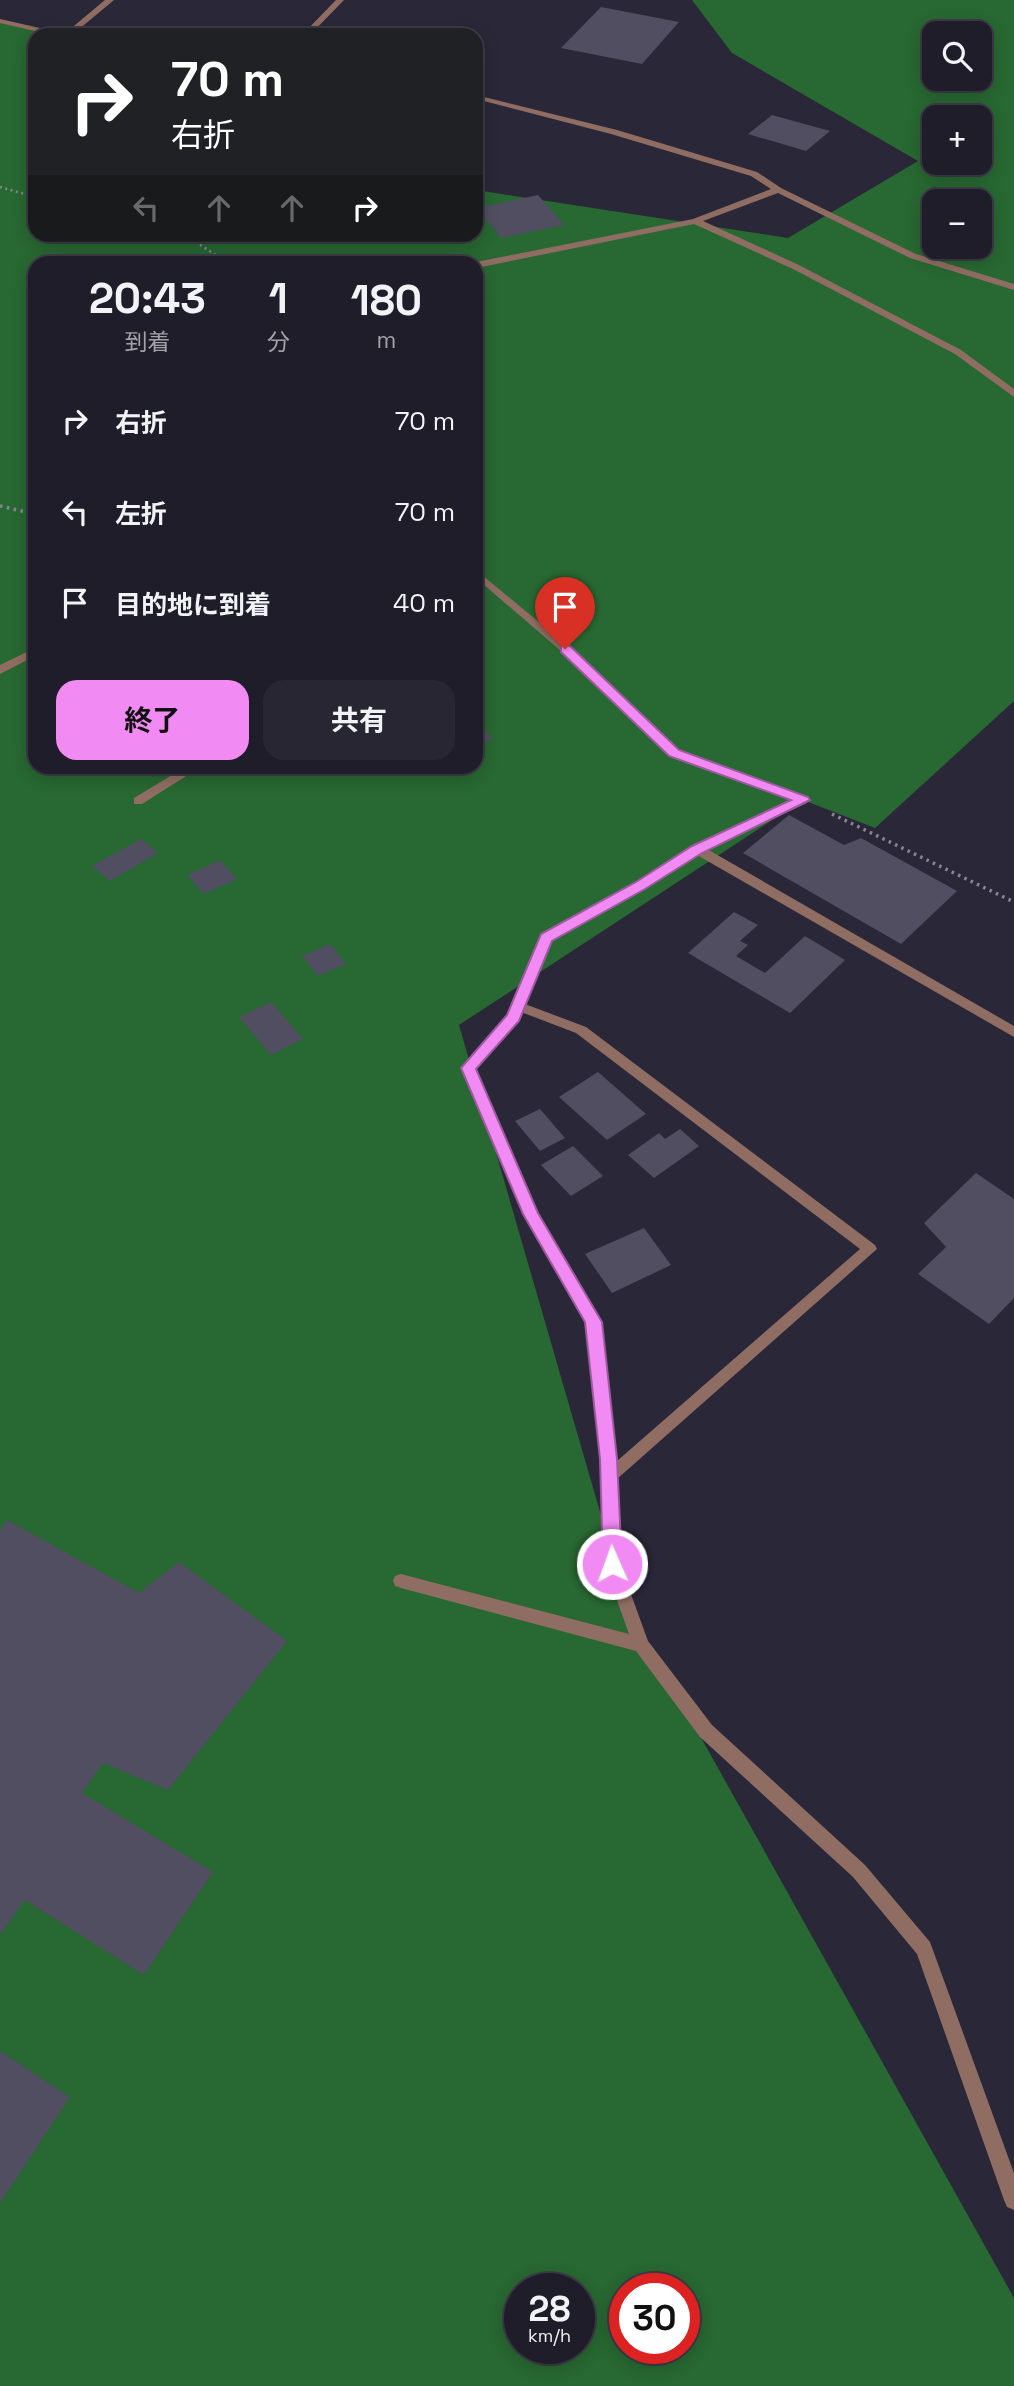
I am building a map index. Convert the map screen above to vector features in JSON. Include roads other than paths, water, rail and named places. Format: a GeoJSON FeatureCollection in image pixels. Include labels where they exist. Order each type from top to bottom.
{"type":"FeatureCollection","features":[{"type":"Feature","properties":{"kind":"street"},"geometry":{"type":"LineString","coordinates":[[73,28],[110,0]]}},
{"type":"Feature","properties":{"kind":"street"},"geometry":{"type":"LineString","coordinates":[[313,28],[340,0]]}},
{"type":"Feature","properties":{"kind":"street"},"geometry":{"type":"LineString","coordinates":[[0,21],[32,28]]}},
{"type":"Feature","properties":{"kind":"street"},"geometry":{"type":"LineString","coordinates":[[483,99],[754,174],[778,190],[913,256],[1014,287]]}},
{"type":"Feature","properties":{"kind":"street"},"geometry":{"type":"LineString","coordinates":[[483,264],[695,221],[778,190]]}},
{"type":"Feature","properties":{"kind":"street"},"geometry":{"type":"LineString","coordinates":[[695,221],[796,267],[958,352],[1014,394]]}},
{"type":"Feature","properties":{"kind":"street"},"geometry":{"type":"LineString","coordinates":[[483,579],[565,649],[674,753],[803,800],[697,849],[546,938],[513,1017],[468,1068],[531,1214],[594,1322],[609,1477],[612,1564],[641,1645],[706,1731],[859,1871],[924,1948],[1014,2200]]}},
{"type":"Feature","properties":{"kind":"street"},"geometry":{"type":"LineString","coordinates":[[483,588],[488,584]]}},
{"type":"Feature","properties":{"kind":"street"},"geometry":{"type":"LineString","coordinates":[[0,670],[28,655]]}},
{"type":"Feature","properties":{"kind":"street"},"geometry":{"type":"LineString","coordinates":[[138,801],[183,774]]}},
{"type":"Feature","properties":{"kind":"street"},"geometry":{"type":"LineString","coordinates":[[697,849],[1014,1032]]}},
{"type":"Feature","properties":{"kind":"street"},"geometry":{"type":"LineString","coordinates":[[518,1006],[581,1030],[870,1249],[609,1477]]}},
{"type":"Feature","properties":{"kind":"street"},"geometry":{"type":"LineString","coordinates":[[401,1581],[641,1645]]}}]}
